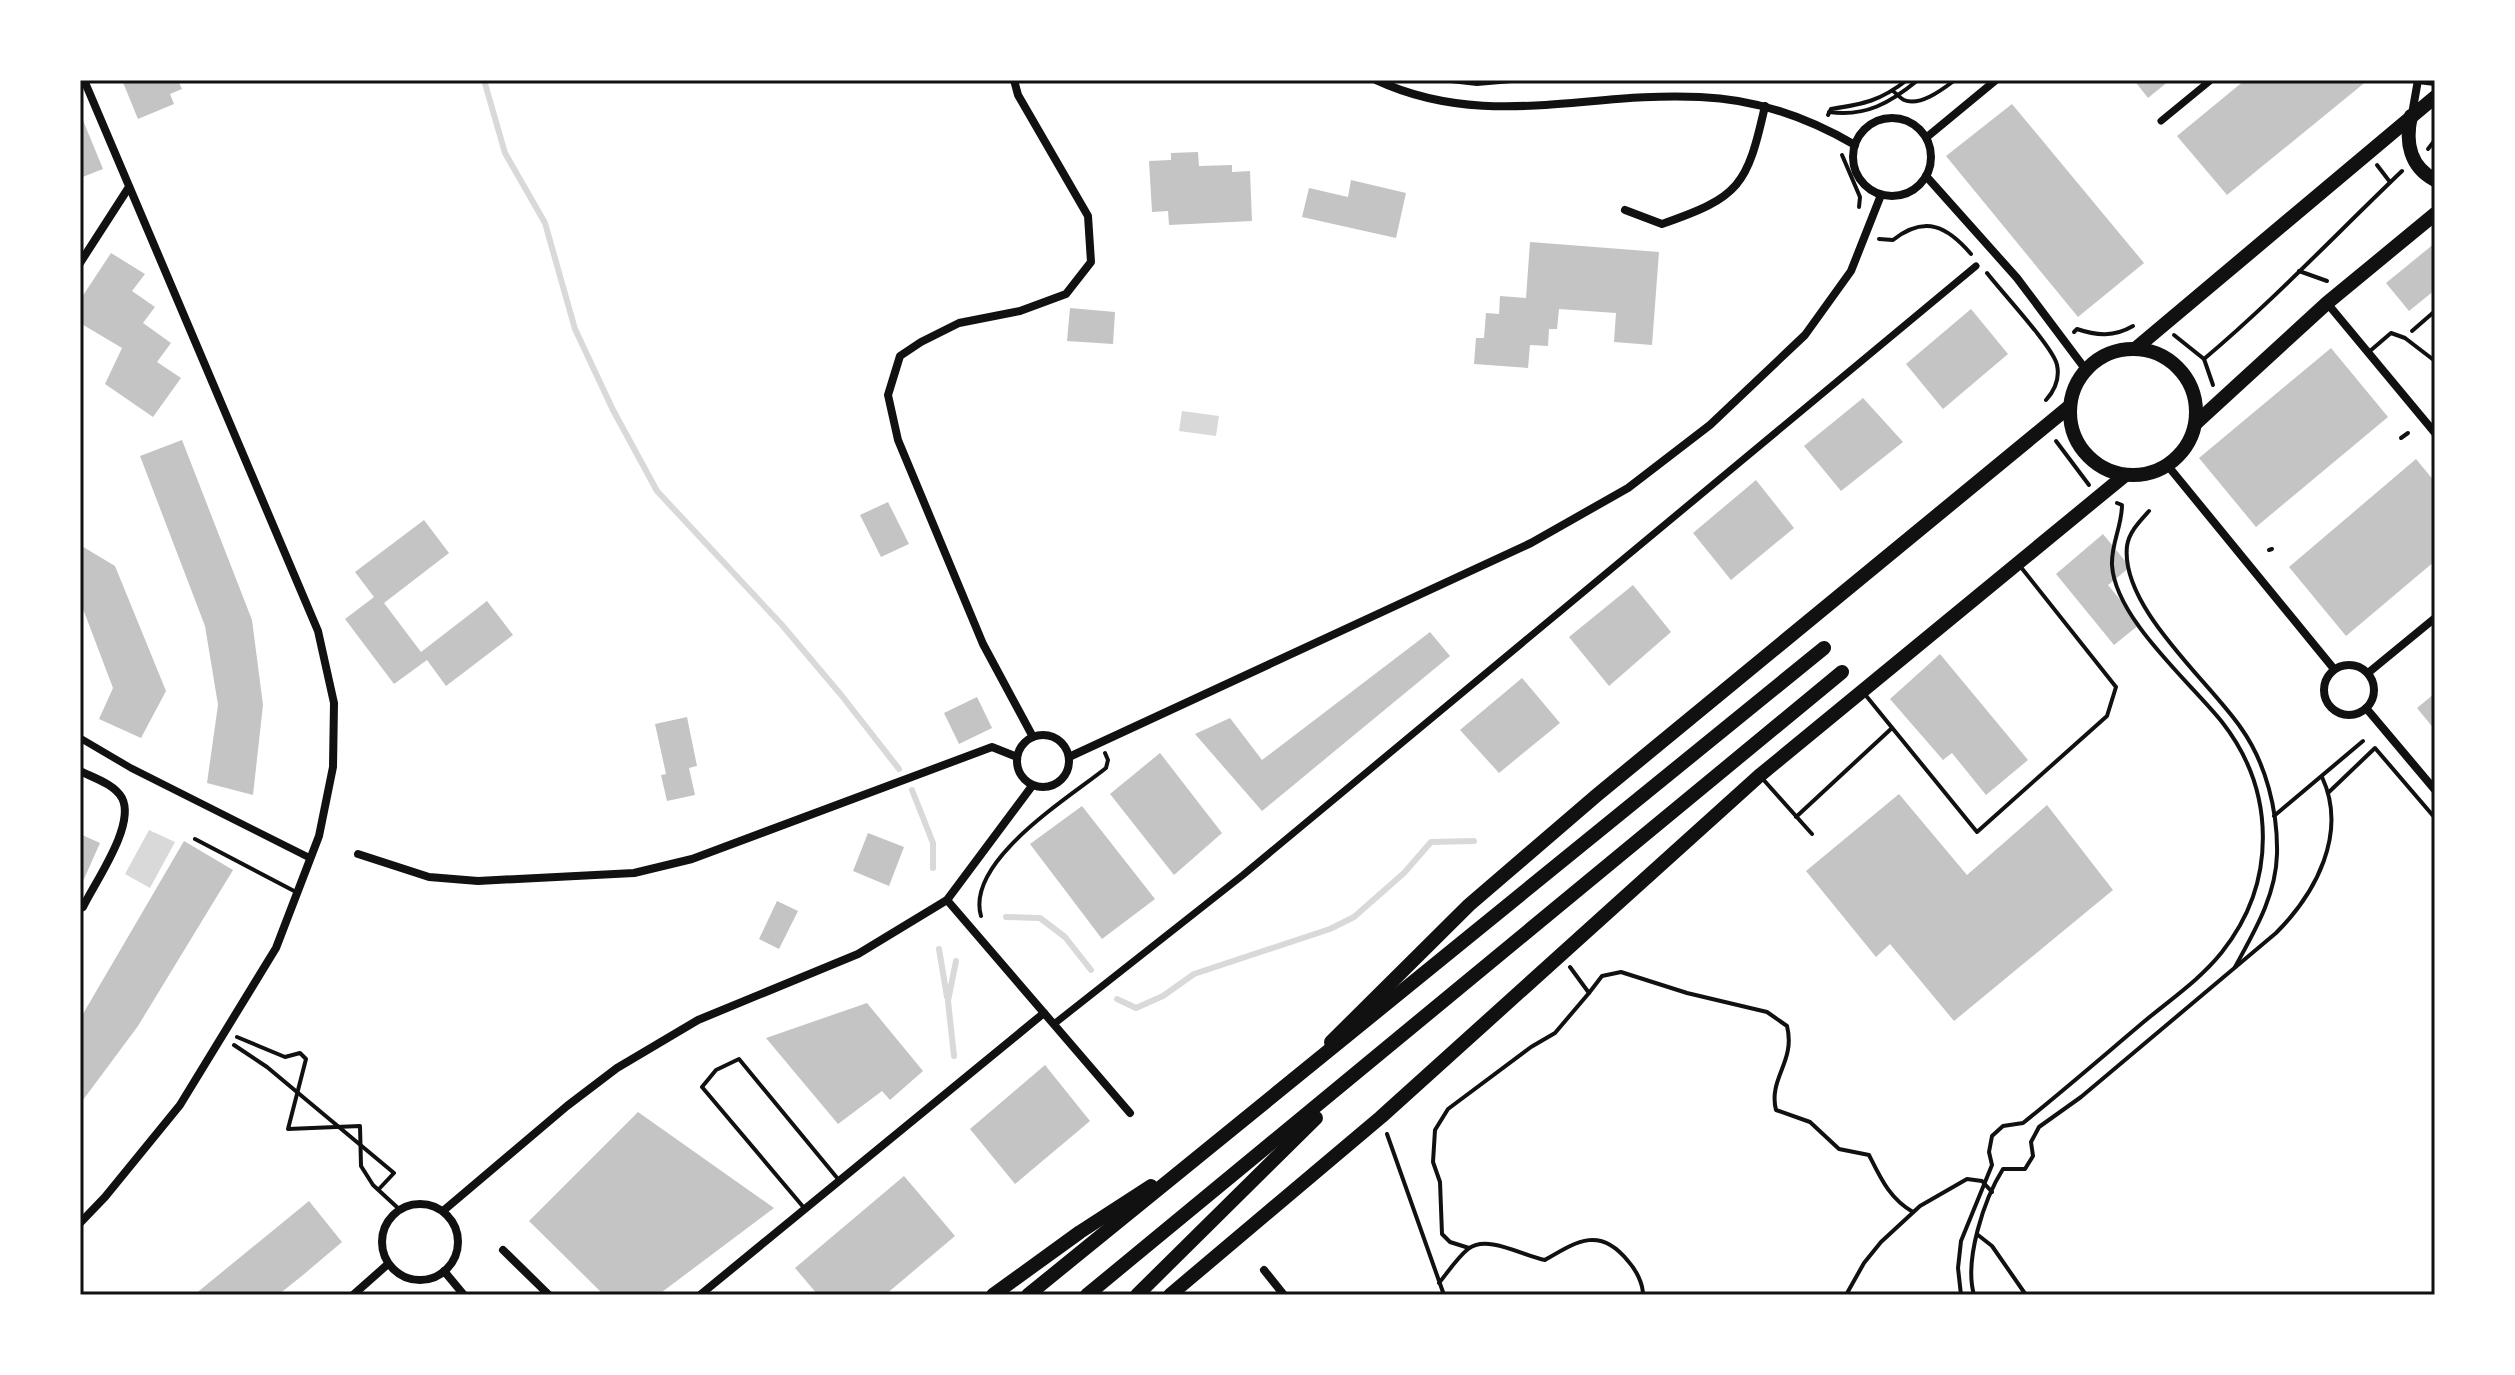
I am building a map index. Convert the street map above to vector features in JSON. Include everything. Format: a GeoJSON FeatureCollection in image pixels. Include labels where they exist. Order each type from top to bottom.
{"type":"FeatureCollection","features":[{"type":"Feature","properties":{"kind":"main road"},"geometry":{"type":"LineString","coordinates":[[2135,349],[2435,97]]}},
{"type":"Feature","properties":{"kind":"main road"},"geometry":{"type":"LineString","coordinates":[[2411,116],[2408,142],[2412,156],[2419,167],[2435,180]]}},
{"type":"Feature","properties":{"kind":"main road"},"geometry":{"type":"LineString","coordinates":[[2196,423],[2327,303],[2435,214]]}},
{"type":"Feature","properties":{"kind":"main road"},"geometry":{"type":"LineString","coordinates":[[2135,349],[2151,351],[2172,362],[2187,378],[2196,400],[2196,423],[2187,447],[2168,466],[2146,475],[2124,476],[2102,468],[2084,453],[2073,433],[2070,406],[2074,389],[2086,370],[2105,355],[2135,349]]}},
{"type":"Feature","properties":{"kind":"main road"},"geometry":{"type":"LineString","coordinates":[[1293,1080],[1481,895],[1597,795],[2070,406]]}},
{"type":"Feature","properties":{"kind":"main road"},"geometry":{"type":"LineString","coordinates":[[1170,1295],[1381,1117],[1759,776],[2124,476]]}},
{"type":"Feature","properties":{"kind":"main road"},"geometry":{"type":"LineString","coordinates":[[1028,1295],[1824,648]]}},
{"type":"Feature","properties":{"kind":"main road"},"geometry":{"type":"LineString","coordinates":[[1087,1295],[1842,672]]}},
{"type":"Feature","properties":{"kind":"main road"},"geometry":{"type":"LineString","coordinates":[[1137,1295],[1381,1053]]}},
{"type":"Feature","properties":{"kind":"main road"},"geometry":{"type":"LineString","coordinates":[[993,1295],[1080,1232],[1208,1149]]}},
{"type":"Feature","properties":{"kind":"street"},"geometry":{"type":"LineString","coordinates":[[80,1223],[180,1105],[276,948],[319,836],[333,767],[334,703],[318,631],[84,80]]}},
{"type":"Feature","properties":{"kind":"street"},"geometry":{"type":"LineString","coordinates":[[1014,80],[1018,95],[1088,216],[1091,262],[1066,294],[1020,311],[959,323],[921,342],[900,356],[888,395],[898,440],[976,630],[1033,737]]}},
{"type":"Feature","properties":{"kind":"street"},"geometry":{"type":"LineString","coordinates":[[1376,80],[1425,97],[1470,106],[1520,108],[1699,97],[1765,106],[1818,124],[1855,145]]}},
{"type":"Feature","properties":{"kind":"street"},"geometry":{"type":"LineString","coordinates":[[1927,137],[1996,80]]}},
{"type":"Feature","properties":{"kind":"street"},"geometry":{"type":"LineString","coordinates":[[2161,121],[2211,80]]}},
{"type":"Feature","properties":{"kind":"street"},"geometry":{"type":"LineString","coordinates":[[2411,116],[2418,80],[2435,82]]}},
{"type":"Feature","properties":{"kind":"street"},"geometry":{"type":"LineString","coordinates":[[1625,210],[1662,224],[1705,209],[1736,187],[1753,155],[1765,106]]}},
{"type":"Feature","properties":{"kind":"street"},"geometry":{"type":"LineString","coordinates":[[1882,119],[1907,120],[1927,137],[1931,164],[1918,187],[1907,193],[1881,195],[1870,190],[1855,170],[1855,145],[1870,124],[1882,119]]}},
{"type":"Feature","properties":{"kind":"street"},"geometry":{"type":"LineString","coordinates":[[1926,176],[2017,278],[2086,370]]}},
{"type":"Feature","properties":{"kind":"street"},"geometry":{"type":"LineString","coordinates":[[80,263],[129,187]]}},
{"type":"Feature","properties":{"kind":"street"},"geometry":{"type":"LineString","coordinates":[[1069,757],[1531,543],[1628,488],[1710,425],[1805,335],[1851,271],[1881,195]]}},
{"type":"Feature","properties":{"kind":"street"},"geometry":{"type":"LineString","coordinates":[[1054,1024],[1264,857],[1976,266]]}},
{"type":"Feature","properties":{"kind":"street"},"geometry":{"type":"LineString","coordinates":[[2327,303],[2435,433]]}},
{"type":"Feature","properties":{"kind":"street"},"geometry":{"type":"LineString","coordinates":[[2168,466],[2334,669]]}},
{"type":"Feature","properties":{"kind":"street"},"geometry":{"type":"LineString","coordinates":[[2368,673],[2435,618]]}},
{"type":"Feature","properties":{"kind":"street"},"geometry":{"type":"LineString","coordinates":[[2348,664],[2363,668],[2368,673],[2374,695],[2366,708],[2351,715],[2329,706],[2325,699],[2324,682],[2334,669],[2348,664]]}},
{"type":"Feature","properties":{"kind":"street"},"geometry":{"type":"LineString","coordinates":[[2366,708],[2435,790]]}},
{"type":"Feature","properties":{"kind":"street"},"geometry":{"type":"LineString","coordinates":[[1041,735],[1056,738],[1067,749],[1069,757],[1063,780],[1049,787],[1032,786],[1020,774],[1017,757],[1020,748],[1033,737],[1041,735]]}},
{"type":"Feature","properties":{"kind":"street"},"geometry":{"type":"LineString","coordinates":[[80,738],[131,768],[310,858]]}},
{"type":"Feature","properties":{"kind":"street"},"geometry":{"type":"LineString","coordinates":[[358,854],[429,877],[478,881],[634,873],[692,859],[992,747],[1017,757]]}},
{"type":"Feature","properties":{"kind":"street"},"geometry":{"type":"LineString","coordinates":[[80,771],[111,786],[122,798],[125,815],[117,845],[83,907]]}},
{"type":"Feature","properties":{"kind":"street"},"geometry":{"type":"LineString","coordinates":[[443,1211],[617,1068],[698,1020],[858,954],[947,900],[1032,786]]}},
{"type":"Feature","properties":{"kind":"street"},"geometry":{"type":"LineString","coordinates":[[947,900],[1130,1113]]}},
{"type":"Feature","properties":{"kind":"street"},"geometry":{"type":"LineString","coordinates":[[700,1295],[1044,1013]]}},
{"type":"Feature","properties":{"kind":"street"},"geometry":{"type":"LineString","coordinates":[[421,1203],[443,1211],[456,1229],[458,1241],[456,1253],[444,1271],[425,1280],[415,1280],[396,1272],[383,1253],[381,1241],[384,1228],[399,1209],[421,1203]]}},
{"type":"Feature","properties":{"kind":"street"},"geometry":{"type":"LineString","coordinates":[[503,1250],[549,1295]]}},
{"type":"Feature","properties":{"kind":"street"},"geometry":{"type":"LineString","coordinates":[[353,1295],[388,1264]]}},
{"type":"Feature","properties":{"kind":"street"},"geometry":{"type":"LineString","coordinates":[[1264,1270],[1284,1295]]}},
{"type":"Feature","properties":{"kind":"street"},"geometry":{"type":"LineString","coordinates":[[444,1271],[464,1295]]}},
{"type":"Feature","properties":{"kind":"lane"},"geometry":{"type":"LineString","coordinates":[[2368,353],[2391,333],[2405,338],[2435,361]]}},
{"type":"Feature","properties":{"kind":"lane"},"geometry":{"type":"LineString","coordinates":[[1861,691],[1977,832],[2107,716],[2116,687],[2017,562]]}},
{"type":"Feature","properties":{"kind":"lane"},"geometry":{"type":"LineString","coordinates":[[1796,817],[1892,728]]}},
{"type":"Feature","properties":{"kind":"lane"},"geometry":{"type":"LineString","coordinates":[[1759,776],[1812,834]]}},
{"type":"Feature","properties":{"kind":"lane"},"geometry":{"type":"LineString","coordinates":[[195,839],[297,893]]}},
{"type":"Feature","properties":{"kind":"lane"},"geometry":{"type":"LineString","coordinates":[[805,1209],[702,1087],[716,1070],[739,1059],[839,1181]]}},
{"type":"Feature","properties":{"kind":"path"},"geometry":{"type":"LineString","coordinates":[[1442,80],[1477,84],[1523,80]]}},
{"type":"Feature","properties":{"kind":"path"},"geometry":{"type":"LineString","coordinates":[[1818,124],[1831,109],[1870,103],[1907,80]]}},
{"type":"Feature","properties":{"kind":"path"},"geometry":{"type":"LineString","coordinates":[[1818,124],[1818,108],[1848,115],[1869,111],[1918,80]]}},
{"type":"Feature","properties":{"kind":"path"},"geometry":{"type":"LineString","coordinates":[[1893,91],[1905,101],[1915,102],[1941,91],[1955,80]]}},
{"type":"Feature","properties":{"kind":"path"},"geometry":{"type":"LineString","coordinates":[[2428,149],[2435,140]]}},
{"type":"Feature","properties":{"kind":"path"},"geometry":{"type":"LineString","coordinates":[[1842,155],[1860,197],[1854,228],[1881,240],[1893,240],[1908,228],[1941,227],[1959,240],[2056,359],[2054,391],[2034,411],[2105,507],[2113,501],[2122,505],[2112,547],[2112,568],[2120,598],[2150,641],[2223,723],[2251,770],[2264,821],[2263,857],[2249,907],[2238,931],[2204,973],[2023,1123],[2003,1126],[1992,1136],[1989,1152],[1992,1165],[1961,1241],[1958,1268],[1961,1295]]}},
{"type":"Feature","properties":{"kind":"path"},"geometry":{"type":"LineString","coordinates":[[2371,157],[2390,182]]}},
{"type":"Feature","properties":{"kind":"path"},"geometry":{"type":"LineString","coordinates":[[2204,359],[2253,318],[2407,166]]}},
{"type":"Feature","properties":{"kind":"path"},"geometry":{"type":"LineString","coordinates":[[2299,271],[2337,285]]}},
{"type":"Feature","properties":{"kind":"path"},"geometry":{"type":"LineString","coordinates":[[2405,338],[2435,311]]}},
{"type":"Feature","properties":{"kind":"path"},"geometry":{"type":"LineString","coordinates":[[2170,332],[2204,359],[2213,385]]}},
{"type":"Feature","properties":{"kind":"path"},"geometry":{"type":"LineString","coordinates":[[2401,438],[2408,433]]}},
{"type":"Feature","properties":{"kind":"path"},"geometry":{"type":"LineString","coordinates":[[2149,511],[2134,528],[2127,545],[2130,579],[2138,597],[2170,642],[2241,728],[2257,755],[2270,793],[2277,856],[2264,915],[2234,970]]}},
{"type":"Feature","properties":{"kind":"path"},"geometry":{"type":"LineString","coordinates":[[2274,816],[2363,741]]}},
{"type":"Feature","properties":{"kind":"path"},"geometry":{"type":"LineString","coordinates":[[984,927],[979,910],[984,882],[1023,833],[1106,768],[1108,760],[1098,742]]}},
{"type":"Feature","properties":{"kind":"path"},"geometry":{"type":"LineString","coordinates":[[2329,792],[2375,748],[2435,818]]}},
{"type":"Feature","properties":{"kind":"path"},"geometry":{"type":"LineString","coordinates":[[1974,1295],[1972,1260],[1992,1192],[2003,1169],[2025,1169],[2033,1156],[2031,1142],[2039,1127],[2081,1097],[2234,970],[2296,913],[2309,894],[2325,857],[2333,810],[2322,777]]}},
{"type":"Feature","properties":{"kind":"path"},"geometry":{"type":"LineString","coordinates":[[1563,955],[1589,993]]}},
{"type":"Feature","properties":{"kind":"path"},"geometry":{"type":"LineString","coordinates":[[1469,1248],[1450,1242],[1442,1234],[1440,1182],[1433,1162],[1435,1130],[1448,1109],[1459,1100],[1555,1033],[1602,976],[1621,972],[1687,993],[1767,1012],[1787,1026],[1791,1041],[1788,1057],[1772,1094],[1776,1110],[1810,1122],[1839,1149],[1869,1155],[1884,1185],[1899,1205],[1913,1212]]}},
{"type":"Feature","properties":{"kind":"path"},"geometry":{"type":"LineString","coordinates":[[223,1034],[394,1173],[379,1190]]}},
{"type":"Feature","properties":{"kind":"path"},"geometry":{"type":"LineString","coordinates":[[223,1034],[285,1057],[300,1053],[306,1059],[288,1129],[360,1126],[361,1166],[379,1190],[399,1209]]}},
{"type":"Feature","properties":{"kind":"path"},"geometry":{"type":"LineString","coordinates":[[1381,1117],[1444,1295]]}},
{"type":"Feature","properties":{"kind":"path"},"geometry":{"type":"LineString","coordinates":[[1846,1295],[1864,1263],[1913,1212],[1967,1179],[1984,1183],[1992,1192]]}},
{"type":"Feature","properties":{"kind":"path"},"geometry":{"type":"LineString","coordinates":[[1978,1235],[1992,1246],[2026,1295]]}},
{"type":"Feature","properties":{"kind":"path"},"geometry":{"type":"LineString","coordinates":[[1439,1283],[1469,1248],[1484,1242],[1545,1260],[1581,1241],[1597,1239],[1617,1246],[1632,1266],[1643,1287],[1643,1295]]}},
{"type":"Feature","properties":{"kind":"shaded area"},"geometry":{"type":"Polygon","coordinates":[[[1182,411],[1219,416],[1216,436],[1179,431],[1182,411]]]}},
{"type":"Feature","properties":{"kind":"shaded area"},"geometry":{"type":"Polygon","coordinates":[[[149,830],[175,842],[150,888],[125,874],[149,830]]]}},
{"type":"Feature","properties":{"kind":"building"},"geometry":{"type":"Polygon","coordinates":[[[122,80],[178,80],[182,89],[170,94],[174,104],[138,119],[122,80]]]}},
{"type":"Feature","properties":{"kind":"building"},"geometry":{"type":"Polygon","coordinates":[[[2134,80],[2170,80],[2148,98],[2134,80]]]}},
{"type":"Feature","properties":{"kind":"building"},"geometry":{"type":"Polygon","coordinates":[[[2245,80],[2368,80],[2227,195],[2177,136],[2245,80]]]}},
{"type":"Feature","properties":{"kind":"building"},"geometry":{"type":"Polygon","coordinates":[[[2012,104],[2144,263],[2078,317],[1946,156],[2012,104]]]}},
{"type":"Feature","properties":{"kind":"building"},"geometry":{"type":"Polygon","coordinates":[[[80,113],[103,169],[80,178],[80,113]]]}},
{"type":"Feature","properties":{"kind":"building"},"geometry":{"type":"Polygon","coordinates":[[[1198,152],[1199,166],[1232,165],[1232,172],[1250,171],[1252,221],[1169,225],[1168,211],[1152,212],[1149,161],[1171,160],[1171,153],[1198,152]]]}},
{"type":"Feature","properties":{"kind":"building"},"geometry":{"type":"Polygon","coordinates":[[[1351,180],[1406,193],[1396,238],[1302,217],[1309,188],[1348,197],[1351,180]]]}},
{"type":"Feature","properties":{"kind":"building"},"geometry":{"type":"Polygon","coordinates":[[[1530,242],[1659,252],[1652,345],[1614,342],[1616,313],[1559,309],[1557,329],[1549,329],[1548,346],[1530,345],[1528,368],[1474,364],[1476,338],[1484,338],[1486,313],[1499,314],[1500,296],[1526,298],[1530,242]]]}},
{"type":"Feature","properties":{"kind":"building"},"geometry":{"type":"Polygon","coordinates":[[[2435,243],[2435,290],[2409,311],[2386,283],[2435,243]]]}},
{"type":"Feature","properties":{"kind":"building"},"geometry":{"type":"Polygon","coordinates":[[[111,253],[145,274],[132,291],[155,307],[143,323],[171,343],[157,362],[181,378],[153,417],[105,384],[122,348],[80,323],[80,300],[111,253]]]}},
{"type":"Feature","properties":{"kind":"building"},"geometry":{"type":"Polygon","coordinates":[[[1070,308],[1115,312],[1113,344],[1067,341],[1070,308]]]}},
{"type":"Feature","properties":{"kind":"building"},"geometry":{"type":"Polygon","coordinates":[[[1971,309],[2008,354],[1943,409],[1906,364],[1971,309]]]}},
{"type":"Feature","properties":{"kind":"building"},"geometry":{"type":"Polygon","coordinates":[[[2331,348],[2388,417],[2256,527],[2199,458],[2331,348]]]}},
{"type":"Feature","properties":{"kind":"building"},"geometry":{"type":"Polygon","coordinates":[[[1863,398],[1903,442],[1841,491],[1804,446],[1863,398]]]}},
{"type":"Feature","properties":{"kind":"building"},"geometry":{"type":"Polygon","coordinates":[[[182,440],[252,620],[263,705],[253,795],[207,783],[218,705],[205,626],[140,456],[182,440]]]}},
{"type":"Feature","properties":{"kind":"building"},"geometry":{"type":"Polygon","coordinates":[[[2416,459],[2435,482],[2435,561],[2346,636],[2289,567],[2416,459]]]}},
{"type":"Feature","properties":{"kind":"building"},"geometry":{"type":"Polygon","coordinates":[[[1756,480],[1794,528],[1731,580],[1693,533],[1756,480]]]}},
{"type":"Feature","properties":{"kind":"building"},"geometry":{"type":"Polygon","coordinates":[[[888,502],[909,544],[881,557],[860,515],[888,502]]]}},
{"type":"Feature","properties":{"kind":"building"},"geometry":{"type":"Polygon","coordinates":[[[424,520],[449,553],[384,603],[421,652],[487,601],[513,635],[446,686],[427,660],[394,684],[345,619],[374,597],[355,572],[424,520]]]}},
{"type":"Feature","properties":{"kind":"building"},"geometry":{"type":"Polygon","coordinates":[[[2103,534],[2130,567],[2108,585],[2140,624],[2114,645],[2056,574],[2103,534]]]}},
{"type":"Feature","properties":{"kind":"building"},"geometry":{"type":"Polygon","coordinates":[[[80,545],[115,566],[166,691],[141,738],[99,719],[113,688],[80,601],[80,545]]]}},
{"type":"Feature","properties":{"kind":"building"},"geometry":{"type":"Polygon","coordinates":[[[1633,585],[1671,632],[1609,686],[1569,637],[1633,585]]]}},
{"type":"Feature","properties":{"kind":"building"},"geometry":{"type":"Polygon","coordinates":[[[1430,632],[1450,656],[1262,811],[1195,734],[1230,718],[1262,760],[1430,632]]]}},
{"type":"Feature","properties":{"kind":"building"},"geometry":{"type":"Polygon","coordinates":[[[1940,654],[2028,760],[1986,795],[1952,753],[1943,760],[1890,699],[1940,654]]]}},
{"type":"Feature","properties":{"kind":"building"},"geometry":{"type":"Polygon","coordinates":[[[1522,678],[1560,723],[1499,773],[1460,730],[1522,678]]]}},
{"type":"Feature","properties":{"kind":"building"},"geometry":{"type":"Polygon","coordinates":[[[2435,693],[2435,730],[2417,708],[2435,693]]]}},
{"type":"Feature","properties":{"kind":"building"},"geometry":{"type":"Polygon","coordinates":[[[977,697],[992,728],[959,744],[944,713],[977,697]]]}},
{"type":"Feature","properties":{"kind":"building"},"geometry":{"type":"Polygon","coordinates":[[[687,717],[697,766],[689,768],[695,795],[667,801],[661,775],[666,774],[655,724],[687,717]]]}},
{"type":"Feature","properties":{"kind":"building"},"geometry":{"type":"Polygon","coordinates":[[[1160,753],[1222,833],[1174,875],[1110,794],[1160,753]]]}},
{"type":"Feature","properties":{"kind":"building"},"geometry":{"type":"Polygon","coordinates":[[[1899,794],[1967,875],[2047,805],[2113,890],[1954,1021],[1890,944],[1876,957],[1806,871],[1899,794]]]}},
{"type":"Feature","properties":{"kind":"building"},"geometry":{"type":"Polygon","coordinates":[[[1082,806],[1155,899],[1102,939],[1030,844],[1082,806]]]}},
{"type":"Feature","properties":{"kind":"building"},"geometry":{"type":"Polygon","coordinates":[[[868,833],[904,847],[889,886],[853,871],[868,833]]]}},
{"type":"Feature","properties":{"kind":"building"},"geometry":{"type":"Polygon","coordinates":[[[80,834],[100,843],[80,888],[80,834]]]}},
{"type":"Feature","properties":{"kind":"building"},"geometry":{"type":"Polygon","coordinates":[[[184,841],[233,870],[138,1026],[80,1104],[80,1019],[184,841]]]}},
{"type":"Feature","properties":{"kind":"building"},"geometry":{"type":"Polygon","coordinates":[[[777,901],[798,911],[779,949],[759,939],[777,901]]]}},
{"type":"Feature","properties":{"kind":"building"},"geometry":{"type":"Polygon","coordinates":[[[867,1003],[923,1071],[890,1100],[882,1091],[838,1124],[766,1038],[867,1003]]]}},
{"type":"Feature","properties":{"kind":"building"},"geometry":{"type":"Polygon","coordinates":[[[1045,1065],[1090,1121],[1015,1184],[970,1129],[1045,1065]]]}},
{"type":"Feature","properties":{"kind":"building"},"geometry":{"type":"Polygon","coordinates":[[[638,1112],[774,1208],[658,1295],[604,1295],[529,1221],[638,1112]]]}},
{"type":"Feature","properties":{"kind":"building"},"geometry":{"type":"Polygon","coordinates":[[[904,1176],[955,1236],[885,1295],[818,1295],[795,1268],[904,1176]]]}},
{"type":"Feature","properties":{"kind":"building"},"geometry":{"type":"Polygon","coordinates":[[[309,1201],[342,1242],[303,1275],[278,1295],[194,1295],[309,1201]]]}},
{"type":"Feature","properties":{"kind":"waterway"},"geometry":{"type":"LineString","coordinates":[[484,80],[505,153],[545,223],[575,329],[613,410],[657,491],[782,625],[899,769]]}},
{"type":"Feature","properties":{"kind":"waterway"},"geometry":{"type":"LineString","coordinates":[[912,790],[933,843],[933,868]]}},
{"type":"Feature","properties":{"kind":"waterway"},"geometry":{"type":"LineString","coordinates":[[1117,999],[1136,1008],[1163,996],[1194,974],[1330,929],[1354,917],[1404,873],[1431,842],[1474,841]]}},
{"type":"Feature","properties":{"kind":"waterway"},"geometry":{"type":"LineString","coordinates":[[1006,917],[1040,918],[1065,937],[1091,970]]}},
{"type":"Feature","properties":{"kind":"waterway"},"geometry":{"type":"LineString","coordinates":[[939,949],[947,997]]}},
{"type":"Feature","properties":{"kind":"waterway"},"geometry":{"type":"LineString","coordinates":[[954,1056],[948,1001],[956,961]]}}]}
